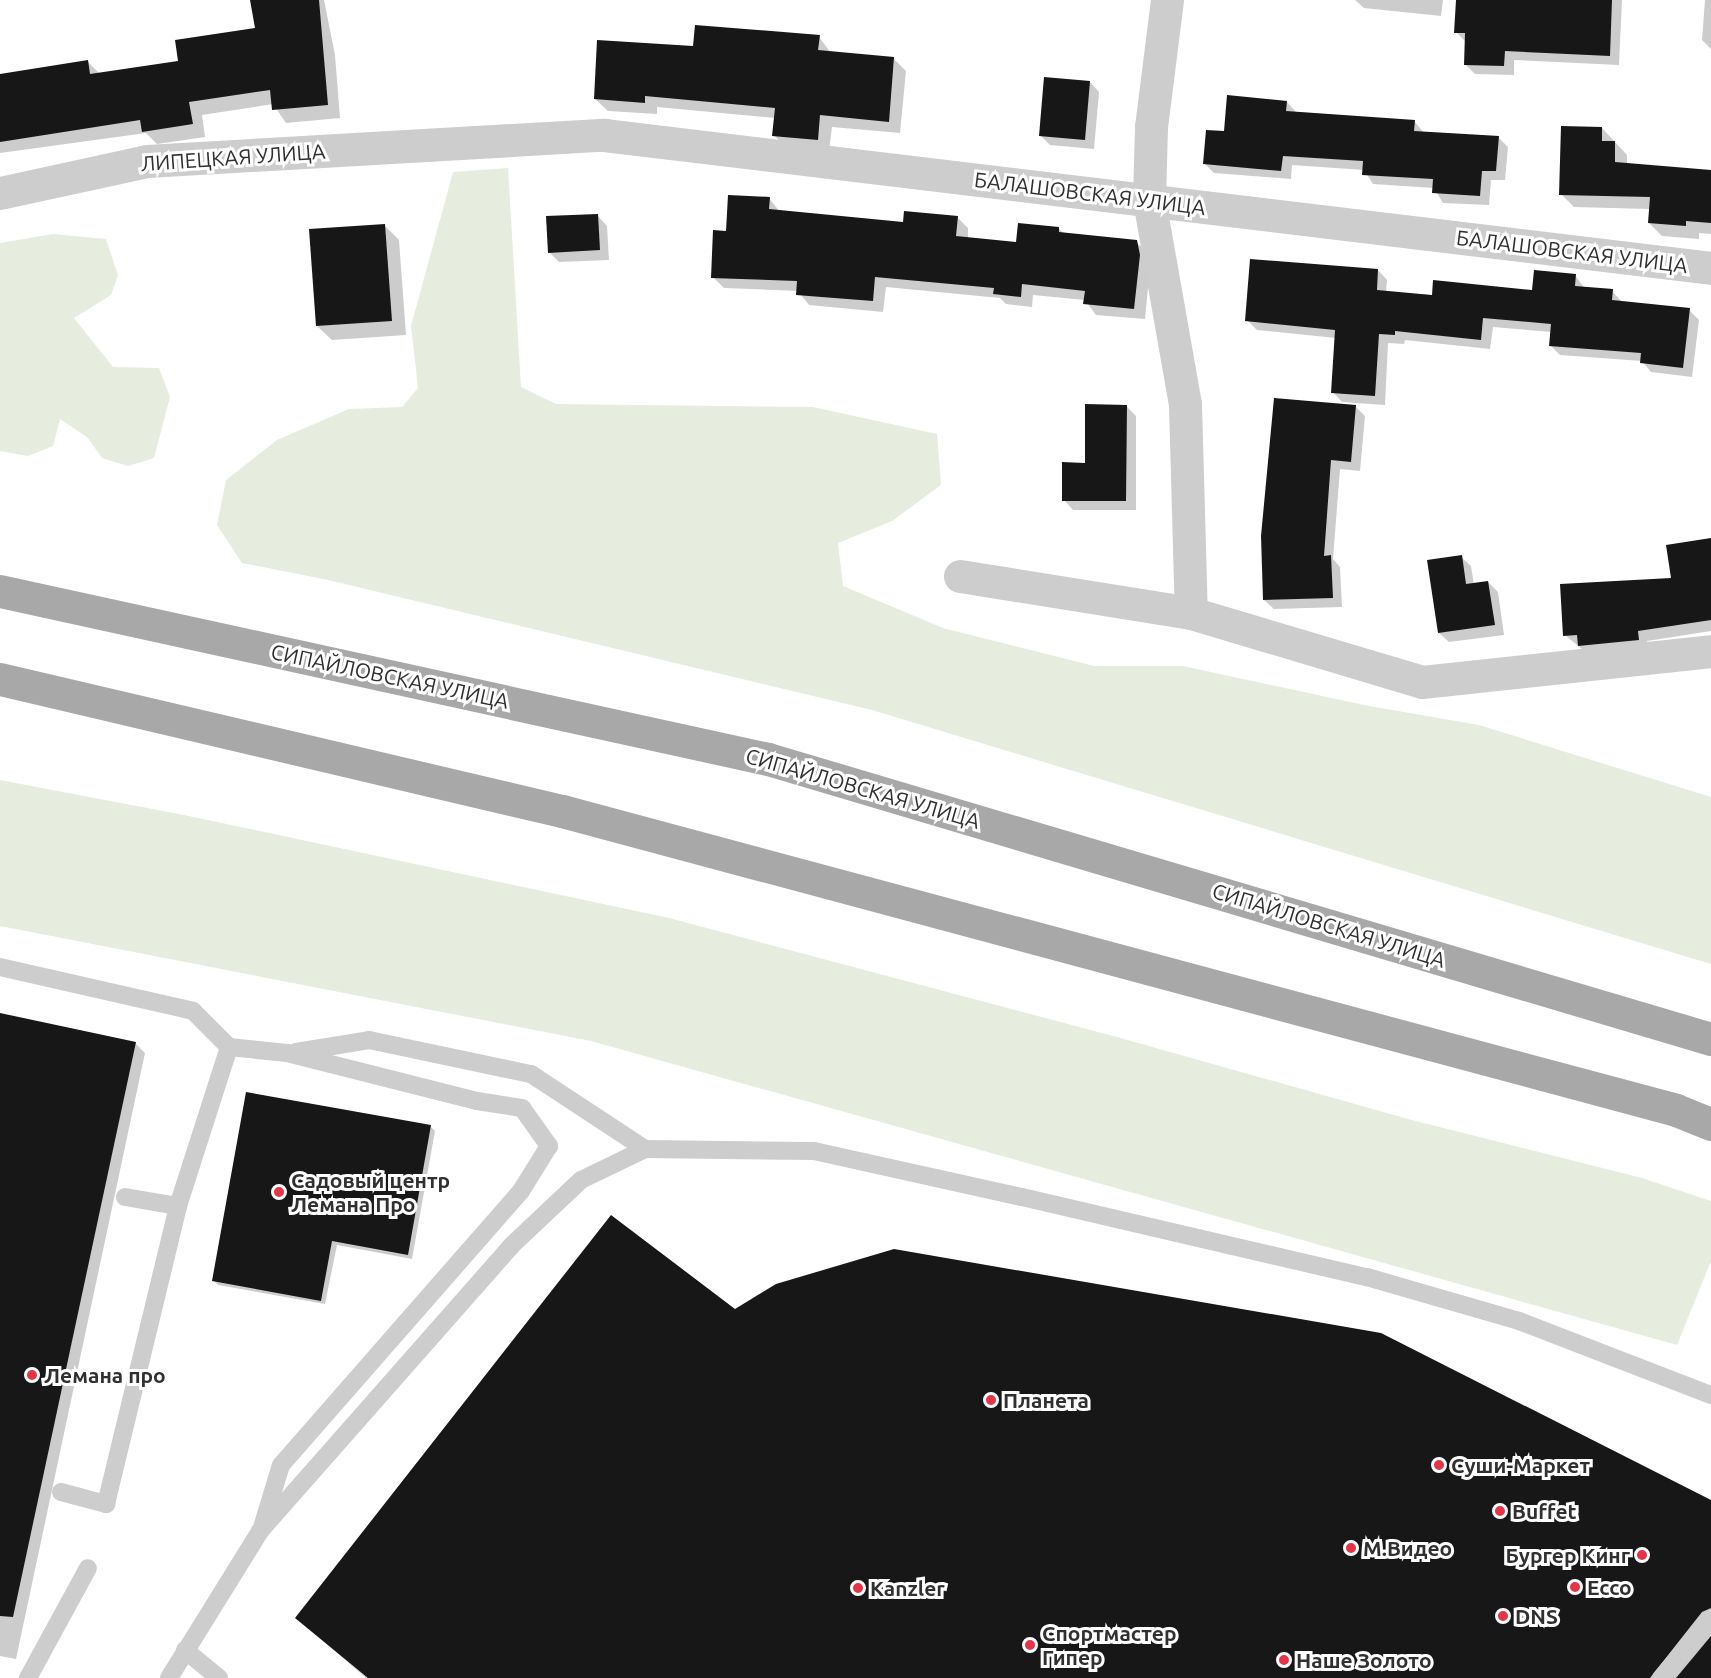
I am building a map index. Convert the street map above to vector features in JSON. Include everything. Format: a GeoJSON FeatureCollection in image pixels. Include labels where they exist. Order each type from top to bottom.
{"type":"FeatureCollection","features":[{"type":"Feature","properties":{"kind":"main road","name":"СИПАЙЛОВСКАЯ УЛИЦА"},"geometry":{"type":"LineString","coordinates":[[0,591],[768,759],[1711,1039]]}},
{"type":"Feature","properties":{"kind":"main road"},"geometry":{"type":"LineString","coordinates":[[0,679],[562,811],[1665,1107],[1711,1124]]}},
{"type":"Feature","properties":{"kind":"street"},"geometry":{"type":"LineString","coordinates":[[1167,0],[1151,128],[1149,200],[1185,404],[1191,613]]}},
{"type":"Feature","properties":{"kind":"street","name":"БАЛАШОВСКАЯ УЛИЦА"},"geometry":{"type":"LineString","coordinates":[[468,142],[604,135],[1711,268]]}},
{"type":"Feature","properties":{"kind":"street","name":"ЛИПЕЦКАЯ УЛИЦА"},"geometry":{"type":"LineString","coordinates":[[0,193],[147,160],[468,142]]}},
{"type":"Feature","properties":{"kind":"street"},"geometry":{"type":"LineString","coordinates":[[960,576],[1191,613],[1422,682],[1709,655]]}},
{"type":"Feature","properties":{"kind":"lane"},"geometry":{"type":"LineString","coordinates":[[0,967],[193,1011],[229,1047],[287,1053],[477,1101],[522,1108],[549,1146],[521,1191],[281,1465],[261,1531]]}},
{"type":"Feature","properties":{"kind":"lane"},"geometry":{"type":"LineString","coordinates":[[287,1053],[369,1040],[531,1074],[645,1149]]}},
{"type":"Feature","properties":{"kind":"lane"},"geometry":{"type":"LineString","coordinates":[[61,1492],[106,1504],[178,1206],[229,1047]]}},
{"type":"Feature","properties":{"kind":"lane"},"geometry":{"type":"LineString","coordinates":[[169,1678],[261,1531],[511,1246],[581,1180],[645,1149],[814,1151],[1045,1202],[1378,1280],[1519,1322],[1711,1395]]}},
{"type":"Feature","properties":{"kind":"lane"},"geometry":{"type":"LineString","coordinates":[[125,1197],[178,1206]]}},
{"type":"Feature","properties":{"kind":"lane"},"geometry":{"type":"LineString","coordinates":[[28,1678],[88,1568]]}},
{"type":"Feature","properties":{"kind":"lane"},"geometry":{"type":"LineString","coordinates":[[1660,1678],[1711,1619]]}},
{"type":"Feature","properties":{"kind":"lane"},"geometry":{"type":"LineString","coordinates":[[185,1650],[219,1678]]}},
{"type":"Feature","properties":{"kind":"green space"},"geometry":{"type":"Polygon","coordinates":[[[508,168],[521,387],[556,404],[813,407],[937,434],[941,485],[892,521],[838,543],[843,586],[943,628],[1094,666],[1183,666],[1369,706],[1479,725],[1711,797],[1711,964],[872,710],[328,580],[242,563],[217,525],[226,480],[277,440],[349,409],[402,407],[418,388],[411,326],[453,172],[508,168]]]}},
{"type":"Feature","properties":{"kind":"green space"},"geometry":{"type":"Polygon","coordinates":[[[53,234],[106,239],[118,275],[111,295],[74,318],[113,367],[159,368],[170,397],[154,458],[128,466],[102,458],[88,438],[60,419],[53,446],[28,456],[0,451],[0,243],[53,234]]]}},
{"type":"Feature","properties":{"kind":"green space"},"geometry":{"type":"Polygon","coordinates":[[[0,780],[184,815],[669,918],[1117,1037],[1408,1119],[1642,1178],[1711,1201],[1711,1261],[1677,1345],[591,1041],[0,926],[0,780]]]}},
{"type":"Feature","properties":{"kind":"building"},"geometry":{"type":"Polygon","coordinates":[[[250,0],[319,0],[328,105],[272,110],[270,90],[189,102],[193,124],[142,132],[140,120],[0,142],[0,74],[88,60],[90,74],[178,61],[175,40],[255,28],[250,0]]]}},
{"type":"Feature","properties":{"kind":"building"},"geometry":{"type":"Polygon","coordinates":[[[1456,0],[1612,0],[1610,56],[1505,51],[1504,66],[1464,65],[1465,33],[1454,33],[1456,0]]]}},
{"type":"Feature","properties":{"kind":"building"},"geometry":{"type":"Polygon","coordinates":[[[695,25],[820,35],[818,50],[894,57],[889,122],[820,115],[818,140],[772,136],[775,108],[645,96],[645,103],[594,99],[597,40],[693,46],[695,25]]]}},
{"type":"Feature","properties":{"kind":"building"},"geometry":{"type":"Polygon","coordinates":[[[1044,77],[1090,81],[1085,140],[1039,136],[1044,77]]]}},
{"type":"Feature","properties":{"kind":"building"},"geometry":{"type":"Polygon","coordinates":[[[1227,95],[1287,101],[1286,111],[1415,120],[1414,131],[1499,136],[1496,171],[1482,171],[1480,196],[1432,193],[1433,179],[1362,175],[1363,161],[1283,156],[1281,171],[1203,164],[1206,130],[1224,131],[1227,95]]]}},
{"type":"Feature","properties":{"kind":"building"},"geometry":{"type":"Polygon","coordinates":[[[1561,126],[1602,127],[1602,141],[1615,141],[1615,162],[1711,170],[1711,223],[1686,221],[1686,226],[1648,223],[1650,197],[1559,195],[1561,126]]]}},
{"type":"Feature","properties":{"kind":"building"},"geometry":{"type":"Polygon","coordinates":[[[728,195],[770,197],[769,209],[903,222],[904,211],[958,216],[956,236],[1016,242],[1018,223],[1059,227],[1059,232],[1137,240],[1140,255],[1134,309],[1083,304],[1085,291],[1022,284],[1021,297],[993,294],[994,288],[875,277],[873,301],[796,295],[797,281],[711,278],[713,230],[726,231],[728,195]]]}},
{"type":"Feature","properties":{"kind":"building"},"geometry":{"type":"Polygon","coordinates":[[[598,214],[600,250],[548,253],[546,216],[598,214]]]}},
{"type":"Feature","properties":{"kind":"building"},"geometry":{"type":"Polygon","coordinates":[[[385,224],[392,321],[316,326],[309,229],[385,224]]]}},
{"type":"Feature","properties":{"kind":"building"},"geometry":{"type":"Polygon","coordinates":[[[1250,259],[1378,269],[1377,290],[1432,295],[1433,280],[1532,290],[1534,270],[1576,274],[1575,286],[1613,289],[1612,300],[1690,308],[1683,368],[1640,363],[1641,353],[1549,346],[1551,324],[1483,318],[1481,340],[1395,331],[1395,335],[1379,334],[1375,396],[1331,393],[1335,330],[1245,321],[1250,259]]]}},
{"type":"Feature","properties":{"kind":"building"},"geometry":{"type":"Polygon","coordinates":[[[1274,398],[1356,405],[1351,462],[1331,460],[1324,556],[1331,555],[1333,598],[1263,600],[1261,536],[1274,398]]]}},
{"type":"Feature","properties":{"kind":"building"},"geometry":{"type":"Polygon","coordinates":[[[1085,404],[1127,405],[1126,501],[1062,501],[1062,462],[1085,463],[1085,404]]]}},
{"type":"Feature","properties":{"kind":"building"},"geometry":{"type":"Polygon","coordinates":[[[1711,538],[1711,620],[1638,631],[1639,640],[1578,646],[1577,635],[1563,636],[1560,584],[1671,578],[1666,545],[1711,538]]]}},
{"type":"Feature","properties":{"kind":"building"},"geometry":{"type":"Polygon","coordinates":[[[1462,555],[1466,584],[1488,581],[1495,625],[1438,633],[1427,560],[1462,555]]]}},
{"type":"Feature","properties":{"kind":"building","name":"Лемана про"},"geometry":{"type":"Polygon","coordinates":[[[0,1013],[136,1042],[13,1617],[0,1616],[0,1013]]]}},
{"type":"Feature","properties":{"kind":"building"},"geometry":{"type":"Polygon","coordinates":[[[246,1092],[431,1125],[408,1255],[332,1241],[321,1301],[212,1281],[246,1092]]]}},
{"type":"Feature","properties":{"kind":"building","name":"Планета"},"geometry":{"type":"Polygon","coordinates":[[[611,1215],[735,1309],[776,1284],[894,1249],[1381,1333],[1711,1500],[1711,1608],[1702,1612],[1650,1678],[368,1678],[295,1618],[611,1215]]]}},
{"type":"Feature","properties":{"kind":"building"},"geometry":{"type":"Polygon","coordinates":[[[1711,1636],[1711,1678],[1676,1678],[1711,1636]]]}},
{"type":"Feature","properties":{"kind":"place","name":"Садовый центр Лемана Про"},"geometry":{"type":"Point","coordinates":[279,1192]}},
{"type":"Feature","properties":{"kind":"place","name":"Лемана про"},"geometry":{"type":"Point","coordinates":[32,1375]}},
{"type":"Feature","properties":{"kind":"place","name":"Планета"},"geometry":{"type":"Point","coordinates":[991,1400]}},
{"type":"Feature","properties":{"kind":"place","name":"Суши-Маркет"},"geometry":{"type":"Point","coordinates":[1439,1465]}},
{"type":"Feature","properties":{"kind":"place","name":"Buffet"},"geometry":{"type":"Point","coordinates":[1500,1511]}},
{"type":"Feature","properties":{"kind":"place","name":"М.Видео"},"geometry":{"type":"Point","coordinates":[1351,1548]}},
{"type":"Feature","properties":{"kind":"place","name":"Бургер Кинг"},"geometry":{"type":"Point","coordinates":[1642,1555]}},
{"type":"Feature","properties":{"kind":"place","name":"Ecco"},"geometry":{"type":"Point","coordinates":[1575,1587]}},
{"type":"Feature","properties":{"kind":"place","name":"Kanzler"},"geometry":{"type":"Point","coordinates":[858,1588]}},
{"type":"Feature","properties":{"kind":"place","name":"DNS"},"geometry":{"type":"Point","coordinates":[1503,1616]}},
{"type":"Feature","properties":{"kind":"place","name":"Спортмастер Гипер"},"geometry":{"type":"Point","coordinates":[1030,1645]}},
{"type":"Feature","properties":{"kind":"place","name":"Наше Золото"},"geometry":{"type":"Point","coordinates":[1284,1660]}}]}
